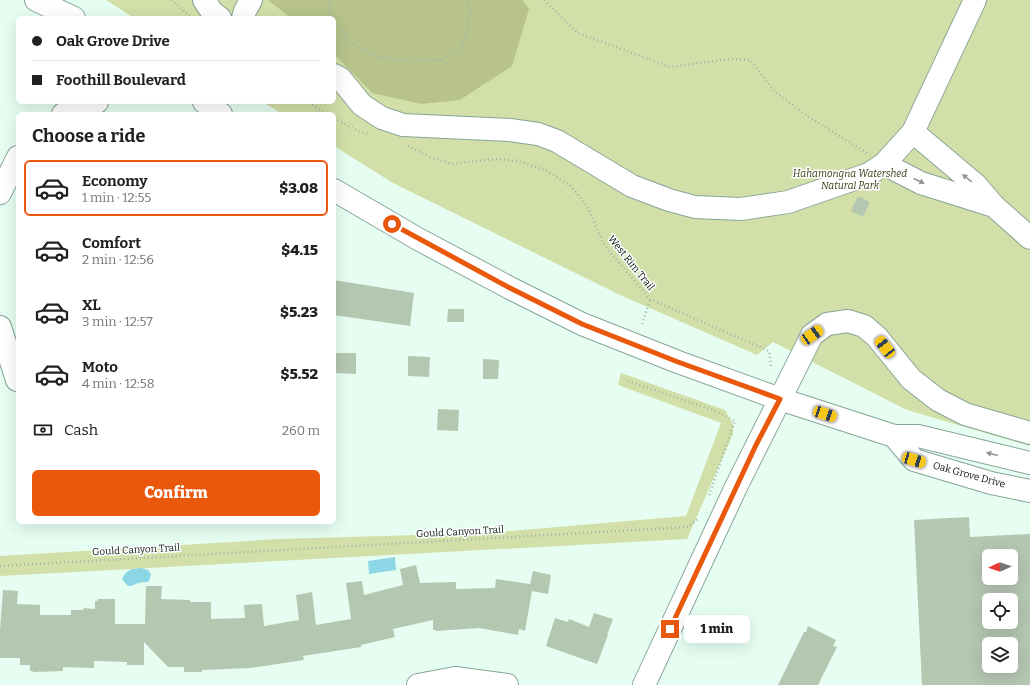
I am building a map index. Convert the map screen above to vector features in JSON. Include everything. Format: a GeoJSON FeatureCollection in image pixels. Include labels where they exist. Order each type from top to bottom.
{"type":"FeatureCollection","features":[{"type":"Feature","properties":{"kind":"main road"},"geometry":{"type":"LineString","coordinates":[[36,0],[70,16]]}},
{"type":"Feature","properties":{"kind":"main road"},"geometry":{"type":"LineString","coordinates":[[204,0],[212,12],[217,16]]}},
{"type":"Feature","properties":{"kind":"main road"},"geometry":{"type":"LineString","coordinates":[[244,16],[250,0]]}},
{"type":"Feature","properties":{"kind":"main road"},"geometry":{"type":"LineString","coordinates":[[336,76],[340,78],[362,105],[382,118],[403,125],[510,130],[538,134],[556,141],[632,186],[669,200],[695,207],[741,209],[788,202],[869,174],[884,164],[913,132],[975,0]]}},
{"type":"Feature","properties":{"kind":"main road"},"geometry":{"type":"LineString","coordinates":[[69,112],[91,104]]}},
{"type":"Feature","properties":{"kind":"main road"},"geometry":{"type":"LineString","coordinates":[[207,104],[218,112]]}},
{"type":"Feature","properties":{"kind":"main road"},"geometry":{"type":"LineString","coordinates":[[913,132],[976,185],[994,206],[1030,238]]}},
{"type":"Feature","properties":{"kind":"main road"},"geometry":{"type":"LineString","coordinates":[[0,193],[16,161]]}},
{"type":"Feature","properties":{"kind":"main road"},"geometry":{"type":"LineString","coordinates":[[884,164],[921,183],[994,206]]}},
{"type":"Feature","properties":{"kind":"main road"},"geometry":{"type":"LineString","coordinates":[[336,191],[418,239],[582,324],[678,362],[780,399],[894,436],[918,436],[1030,463]]}},
{"type":"Feature","properties":{"kind":"main road"},"geometry":{"type":"LineString","coordinates":[[644,685],[746,466],[812,335],[827,324],[848,321],[864,326],[877,337],[911,379],[938,400],[965,414],[1030,433]]}},
{"type":"Feature","properties":{"kind":"main road"},"geometry":{"type":"LineString","coordinates":[[0,327],[12,383]]}},
{"type":"Feature","properties":{"kind":"main road","name":"Oak Grove Drive"},"geometry":{"type":"LineString","coordinates":[[894,436],[914,460],[991,483],[1030,491]]}},
{"type":"Feature","properties":{"kind":"main road"},"geometry":{"type":"LineString","coordinates":[[425,684],[455,678],[507,685]]}},
{"type":"Feature","properties":{"kind":"path"},"geometry":{"type":"LineString","coordinates":[[171,0],[189,16]]}},
{"type":"Feature","properties":{"kind":"path"},"geometry":{"type":"LineString","coordinates":[[328,0],[332,16]]}},
{"type":"Feature","properties":{"kind":"path"},"geometry":{"type":"LineString","coordinates":[[336,24],[350,42],[376,56],[407,61],[441,60],[462,46],[471,10],[467,0]]}},
{"type":"Feature","properties":{"kind":"path"},"geometry":{"type":"LineString","coordinates":[[544,0],[578,33],[670,67],[730,59],[750,60],[774,91],[807,116],[884,164]]}},
{"type":"Feature","properties":{"kind":"path"},"geometry":{"type":"LineString","coordinates":[[312,104],[323,112]]}},
{"type":"Feature","properties":{"kind":"path"},"geometry":{"type":"LineString","coordinates":[[336,119],[360,132],[375,135]]}},
{"type":"Feature","properties":{"kind":"path","name":"West Rim Trail"},"geometry":{"type":"LineString","coordinates":[[403,143],[430,157],[452,164],[495,159],[518,161],[548,171],[572,187],[588,208],[604,245],[650,299],[768,351],[771,366]]}},
{"type":"Feature","properties":{"kind":"path"},"geometry":{"type":"LineString","coordinates":[[642,324],[650,299]]}},
{"type":"Feature","properties":{"kind":"path"},"geometry":{"type":"LineString","coordinates":[[628,381],[713,410],[735,421],[706,502]]}},
{"type":"Feature","properties":{"kind":"path","name":"Gould Canyon Trail"},"geometry":{"type":"LineString","coordinates":[[0,566],[688,527],[701,517]]}},
{"type":"Feature","properties":{"kind":"green space","name":"Hahamongna Watershed Natural Park"},"geometry":{"type":"Polygon","coordinates":[[[106,0],[1030,0],[1030,446],[907,410],[773,342],[757,355],[620,295],[393,183],[336,147],[336,112],[279,112],[266,104],[336,104],[336,16],[131,16],[106,0]]]}},
{"type":"Feature","properties":{"kind":"green space"},"geometry":{"type":"Polygon","coordinates":[[[268,0],[522,0],[529,9],[512,66],[460,100],[421,104],[372,93],[336,56],[336,16],[288,16],[268,0]]]}},
{"type":"Feature","properties":{"kind":"green space"},"geometry":{"type":"Polygon","coordinates":[[[621,373],[725,410],[733,424],[733,434],[687,539],[0,576],[0,556],[279,539],[487,533],[686,516],[721,423],[618,385],[621,373]]]}},
{"type":"Feature","properties":{"kind":"water"},"geometry":{"type":"Polygon","coordinates":[[[395,557],[396,570],[369,574],[368,561],[395,557]]]}},
{"type":"Feature","properties":{"kind":"water"},"geometry":{"type":"Polygon","coordinates":[[[141,568],[148,570],[151,574],[148,581],[128,586],[122,579],[126,573],[130,570],[141,568]]]}},
{"type":"Feature","properties":{"kind":"building"},"geometry":{"type":"Polygon","coordinates":[[[858,196],[870,202],[863,217],[851,211],[858,196]]]}},
{"type":"Feature","properties":{"kind":"building"},"geometry":{"type":"Polygon","coordinates":[[[336,280],[414,293],[410,326],[336,315],[336,280]]]}},
{"type":"Feature","properties":{"kind":"building"},"geometry":{"type":"Polygon","coordinates":[[[448,309],[464,309],[464,322],[447,322],[448,309]]]}},
{"type":"Feature","properties":{"kind":"building"},"geometry":{"type":"Polygon","coordinates":[[[336,353],[356,353],[356,374],[336,373],[336,353]]]}},
{"type":"Feature","properties":{"kind":"building"},"geometry":{"type":"Polygon","coordinates":[[[408,356],[430,357],[429,377],[408,376],[408,356]]]}},
{"type":"Feature","properties":{"kind":"building"},"geometry":{"type":"Polygon","coordinates":[[[483,359],[499,360],[498,379],[483,379],[483,359]]]}},
{"type":"Feature","properties":{"kind":"building"},"geometry":{"type":"Polygon","coordinates":[[[438,409],[459,410],[458,431],[437,430],[438,409]]]}},
{"type":"Feature","properties":{"kind":"building"},"geometry":{"type":"Polygon","coordinates":[[[969,517],[970,537],[1030,534],[1030,685],[922,685],[914,520],[969,517]]]}},
{"type":"Feature","properties":{"kind":"building"},"geometry":{"type":"Polygon","coordinates":[[[416,565],[420,583],[456,582],[456,589],[495,588],[496,579],[530,584],[533,571],[551,575],[548,594],[532,591],[525,631],[519,629],[518,635],[479,628],[436,631],[433,630],[433,620],[393,629],[395,637],[361,645],[361,647],[303,656],[304,660],[250,668],[202,670],[202,672],[184,672],[184,667],[168,667],[144,642],[144,665],[127,665],[127,662],[94,661],[94,668],[63,667],[63,671],[35,672],[30,671],[30,665],[20,665],[20,658],[0,658],[0,630],[3,590],[18,591],[17,604],[40,605],[40,615],[71,615],[71,610],[84,610],[83,608],[95,609],[95,601],[98,599],[115,599],[115,624],[145,624],[146,586],[162,586],[161,599],[190,600],[190,602],[211,602],[211,619],[245,618],[244,605],[262,604],[264,626],[299,620],[296,595],[312,592],[316,625],[351,619],[346,583],[362,581],[364,595],[403,585],[400,569],[416,565]]]}},
{"type":"Feature","properties":{"kind":"building"},"geometry":{"type":"Polygon","coordinates":[[[594,613],[613,619],[597,664],[546,646],[555,618],[568,622],[569,619],[589,627],[594,613]]]}},
{"type":"Feature","properties":{"kind":"building"},"geometry":{"type":"Polygon","coordinates":[[[808,626],[836,640],[833,646],[837,647],[818,685],[778,685],[804,632],[806,632],[808,626]]]}},
{"type":"Feature","properties":{"kind":"route"},"geometry":{"type":"LineString","coordinates":[[392,224],[510,288],[582,324],[678,362],[780,399],[756,445],[670,629]]}}]}
